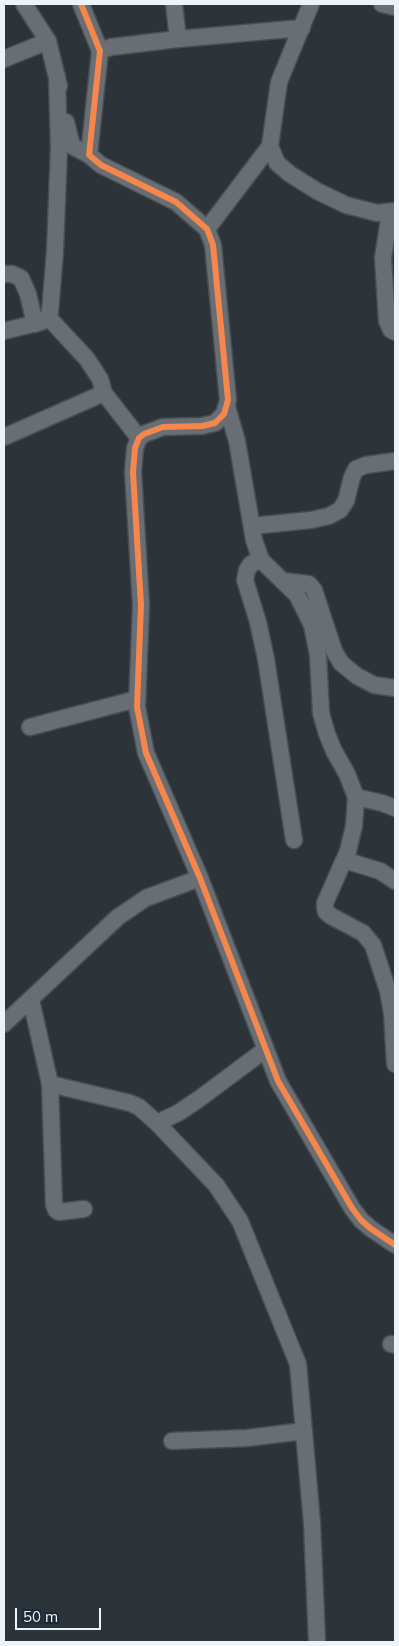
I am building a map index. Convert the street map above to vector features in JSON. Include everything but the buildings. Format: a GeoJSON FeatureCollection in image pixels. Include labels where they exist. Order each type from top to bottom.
{"type":"FeatureCollection","features":[{"type":"Feature","properties":{"kind":"street"},"geometry":{"type":"LineString","coordinates":[[24,4],[48,42],[72,146],[101,165],[176,202],[207,229],[213,245],[228,400],[226,407],[220,419],[215,423],[202,426],[163,427],[144,434],[139,438],[135,448],[133,472],[141,605],[137,699],[140,731],[146,753],[200,878],[278,1081],[352,1208],[370,1228],[395,1245]]}},
{"type":"Feature","properties":{"kind":"street"},"geometry":{"type":"LineString","coordinates":[[81,4],[100,51],[89,156]]}},
{"type":"Feature","properties":{"kind":"street"},"geometry":{"type":"LineString","coordinates":[[174,4],[178,39]]}},
{"type":"Feature","properties":{"kind":"street"},"geometry":{"type":"LineString","coordinates":[[207,229],[270,146],[279,82],[311,4]]}},
{"type":"Feature","properties":{"kind":"street"},"geometry":{"type":"LineString","coordinates":[[382,4],[395,8]]}},
{"type":"Feature","properties":{"kind":"street"},"geometry":{"type":"LineString","coordinates":[[100,51],[111,47],[178,39],[302,28]]}},
{"type":"Feature","properties":{"kind":"street"},"geometry":{"type":"LineString","coordinates":[[4,59],[48,42]]}},
{"type":"Feature","properties":{"kind":"street"},"geometry":{"type":"LineString","coordinates":[[4,331],[41,321],[50,312],[59,156],[57,76]]}},
{"type":"Feature","properties":{"kind":"street"},"geometry":{"type":"LineString","coordinates":[[270,146],[277,163],[290,174],[318,191],[346,205],[365,211],[377,213],[393,212],[383,258],[387,322],[391,330],[395,332]]}},
{"type":"Feature","properties":{"kind":"street"},"geometry":{"type":"LineString","coordinates":[[4,274],[12,274],[21,278],[41,321],[87,359],[100,379],[104,393],[139,438]]}},
{"type":"Feature","properties":{"kind":"street"},"geometry":{"type":"LineString","coordinates":[[4,437],[104,393]]}},
{"type":"Feature","properties":{"kind":"street"},"geometry":{"type":"LineString","coordinates":[[226,407],[237,441],[254,540],[261,560],[297,595],[312,625],[318,655],[321,713],[334,751],[348,774],[356,797],[354,826],[348,851],[325,903],[325,908],[326,912],[331,916],[363,933],[373,945],[388,990],[392,1013],[395,1064]]}},
{"type":"Feature","properties":{"kind":"street"},"geometry":{"type":"LineString","coordinates":[[252,526],[311,520],[329,516],[340,510],[346,501],[356,469],[366,465],[395,461]]}},
{"type":"Feature","properties":{"kind":"street"},"geometry":{"type":"LineString","coordinates":[[261,560],[251,564],[247,570],[245,580],[258,622],[266,659],[294,840]]}},
{"type":"Feature","properties":{"kind":"street"},"geometry":{"type":"LineString","coordinates":[[283,581],[309,584],[314,590],[334,651],[341,662],[356,676],[374,685],[395,688]]}},
{"type":"Feature","properties":{"kind":"street"},"geometry":{"type":"LineString","coordinates":[[30,727],[137,699]]}},
{"type":"Feature","properties":{"kind":"street"},"geometry":{"type":"LineString","coordinates":[[356,797],[395,808]]}},
{"type":"Feature","properties":{"kind":"street"},"geometry":{"type":"LineString","coordinates":[[344,860],[380,871],[395,881]]}},
{"type":"Feature","properties":{"kind":"street"},"geometry":{"type":"LineString","coordinates":[[4,1024],[118,917],[146,898],[200,878]]}},
{"type":"Feature","properties":{"kind":"street"},"geometry":{"type":"LineString","coordinates":[[30,1000],[50,1084],[54,1205],[59,1212],[84,1208]]}},
{"type":"Feature","properties":{"kind":"street"},"geometry":{"type":"LineString","coordinates":[[157,1123],[199,1100],[266,1050]]}},
{"type":"Feature","properties":{"kind":"street"},"geometry":{"type":"LineString","coordinates":[[50,1084],[130,1103],[139,1107],[157,1123],[216,1185],[240,1221],[298,1364],[312,1523],[317,1642]]}},
{"type":"Feature","properties":{"kind":"street"},"geometry":{"type":"LineString","coordinates":[[172,1442],[247,1438],[304,1432]]}},
{"type":"Feature","properties":{"kind":"cycle path"},"geometry":{"type":"LineString","coordinates":[[81,4],[100,51],[89,155],[101,165],[176,202],[207,229],[213,245],[228,400],[224,414],[215,423],[202,426],[163,427],[144,434],[139,438],[135,448],[133,472],[141,605],[137,707],[146,753],[200,878],[278,1081],[352,1208],[370,1228],[395,1245]]}}]}
